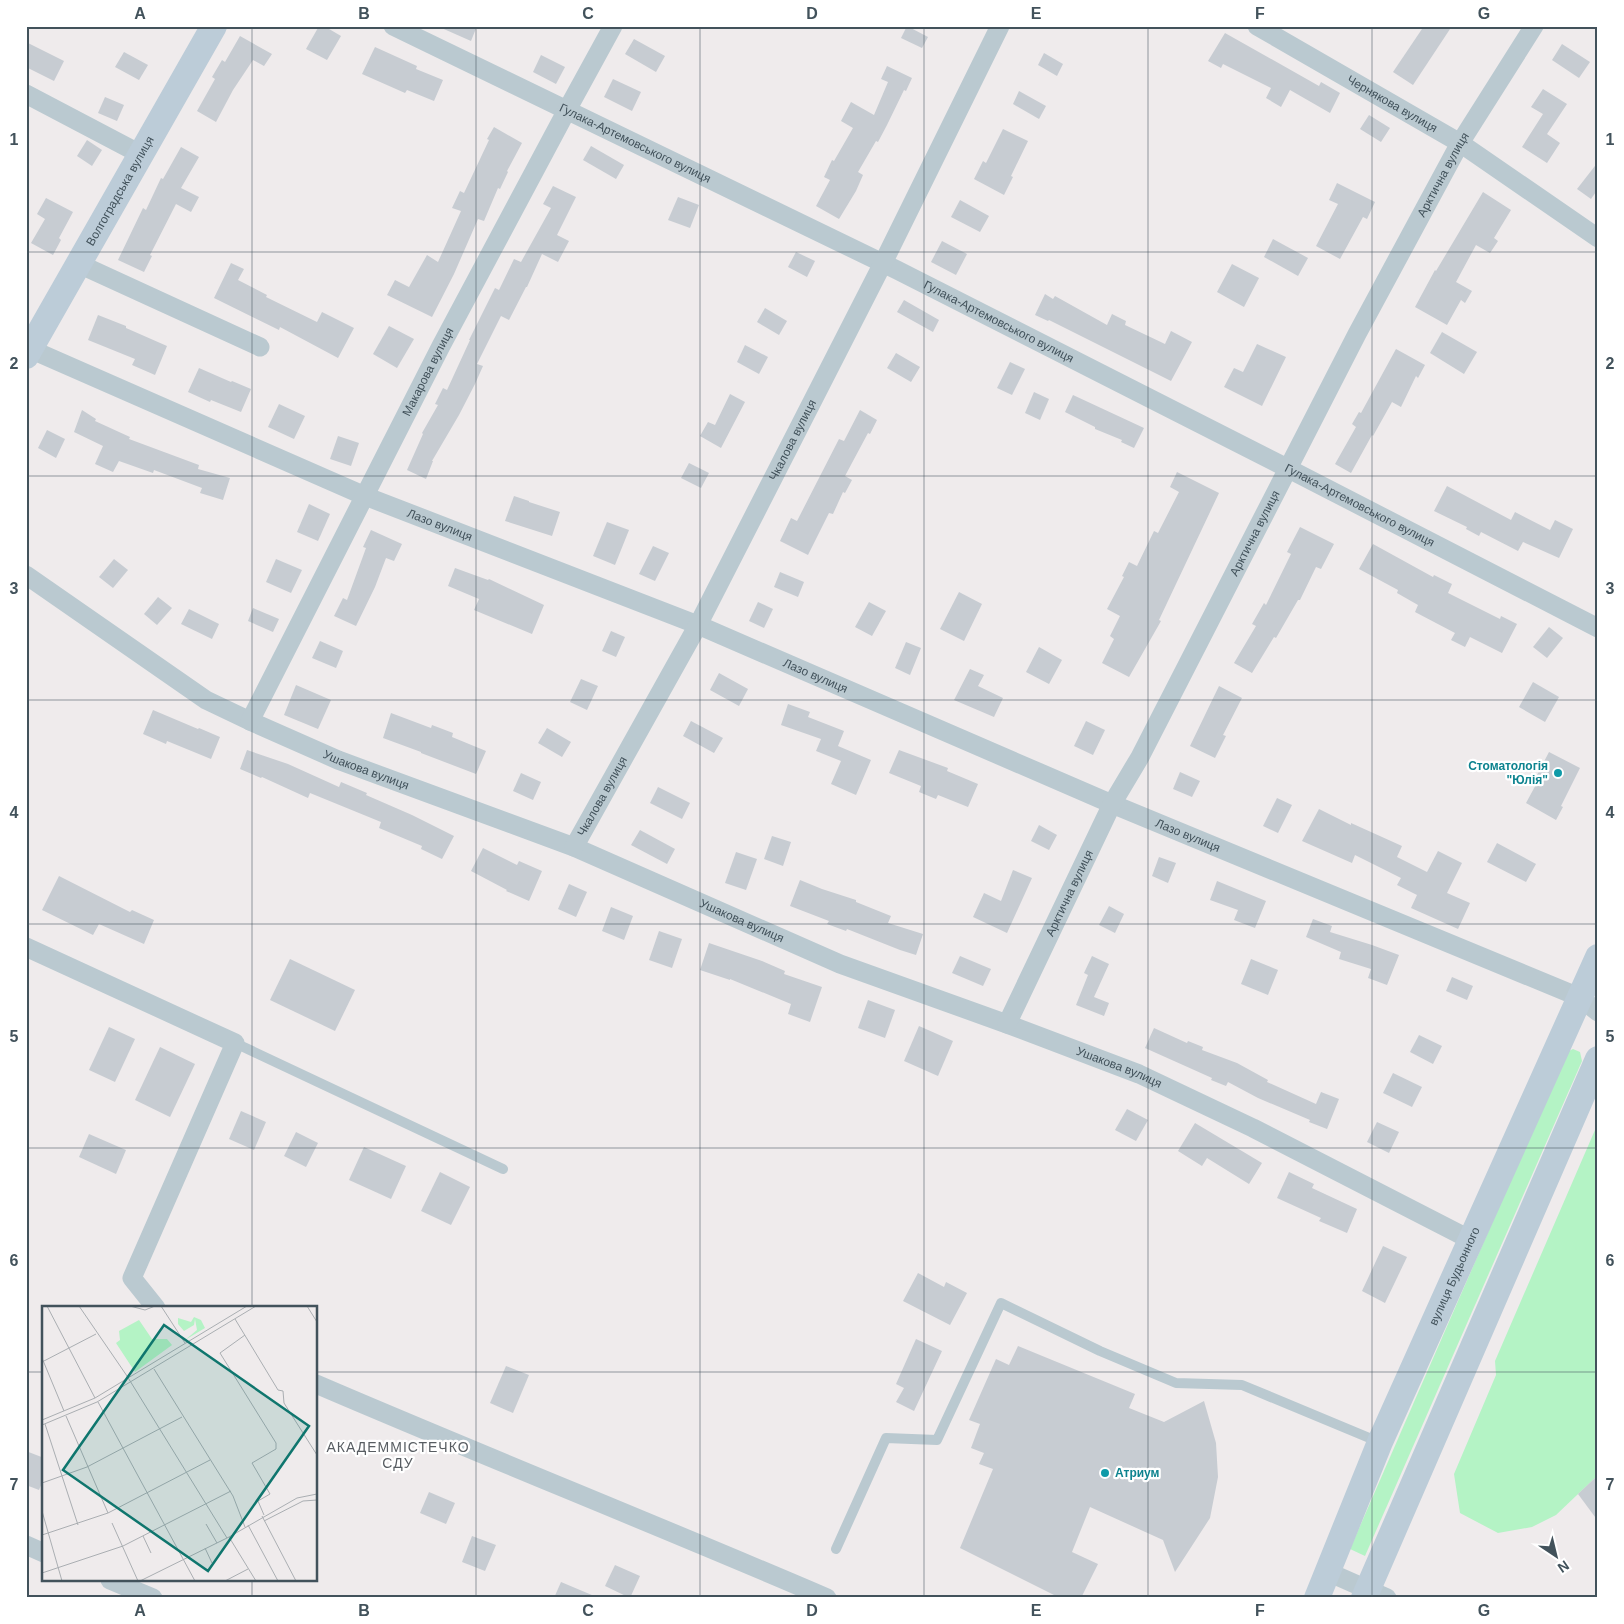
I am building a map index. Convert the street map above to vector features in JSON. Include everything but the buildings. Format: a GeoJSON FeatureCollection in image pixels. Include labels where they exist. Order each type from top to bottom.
{"type":"FeatureCollection","features":[{"type":"Feature","properties":{"kind":"main road","name":"Волгоградська вулиця"},"geometry":{"type":"LineString","coordinates":[[28,352],[214,26]]}},
{"type":"Feature","properties":{"kind":"main road","name":"вулиця Будьонного"},"geometry":{"type":"LineString","coordinates":[[1317,1598],[1380,1442],[1471,1240],[1588,1005],[1598,957]]}},
{"type":"Feature","properties":{"kind":"main road"},"geometry":{"type":"LineString","coordinates":[[1373,1595],[1598,1059]]}},
{"type":"Feature","properties":{"kind":"street","name":"Гулака-Артемовського вулиця"},"geometry":{"type":"LineString","coordinates":[[394,26],[883,263],[1598,628]]}},
{"type":"Feature","properties":{"kind":"street","name":"Макарова вулиця"},"geometry":{"type":"LineString","coordinates":[[250,721],[441,346],[614,26]]}},
{"type":"Feature","properties":{"kind":"street","name":"Чкалова вулиця"},"geometry":{"type":"LineString","coordinates":[[574,847],[698,625],[883,263],[1000,26]]}},
{"type":"Feature","properties":{"kind":"street","name":"Чернякова вулиця"},"geometry":{"type":"LineString","coordinates":[[1257,26],[1460,143],[1598,238]]}},
{"type":"Feature","properties":{"kind":"street","name":"Арктична вулиця"},"geometry":{"type":"LineString","coordinates":[[1007,1024],[1112,804],[1140,757],[1357,334],[1460,143],[1534,26]]}},
{"type":"Feature","properties":{"kind":"street"},"geometry":{"type":"LineString","coordinates":[[26,94],[142,155]]}},
{"type":"Feature","properties":{"kind":"street"},"geometry":{"type":"LineString","coordinates":[[79,264],[260,347]]}},
{"type":"Feature","properties":{"kind":"street","name":"Лазо вулиця"},"geometry":{"type":"LineString","coordinates":[[28,352],[365,496],[698,625],[1112,804],[1588,1005]]}},
{"type":"Feature","properties":{"kind":"street","name":"Ушакова вулиця"},"geometry":{"type":"LineString","coordinates":[[26,575],[206,700],[250,721],[338,760],[574,847],[840,964],[1007,1024],[1147,1078],[1253,1128],[1471,1240]]}},
{"type":"Feature","properties":{"kind":"street"},"geometry":{"type":"LineString","coordinates":[[26,947],[235,1043],[132,1278],[154,1306]]}},
{"type":"Feature","properties":{"kind":"street"},"geometry":{"type":"LineString","coordinates":[[318,1385],[827,1598]]}},
{"type":"Feature","properties":{"kind":"street"},"geometry":{"type":"LineString","coordinates":[[26,1546],[42,1552]]}},
{"type":"Feature","properties":{"kind":"street"},"geometry":{"type":"LineString","coordinates":[[1328,1572],[1373,1595]]}},
{"type":"Feature","properties":{"kind":"street"},"geometry":{"type":"LineString","coordinates":[[115,1582],[153,1598]]}},
{"type":"Feature","properties":{"kind":"lane"},"geometry":{"type":"LineString","coordinates":[[235,1043],[503,1169]]}},
{"type":"Feature","properties":{"kind":"lane"},"geometry":{"type":"LineString","coordinates":[[836,1549],[886,1438],[937,1440],[1001,1303],[1100,1351],[1176,1383],[1242,1385],[1380,1442]]}},
{"type":"Feature","properties":{"kind":"green space"},"geometry":{"type":"Polygon","coordinates":[[[1573,1049],[1580,1052],[1582,1061],[1365,1556],[1350,1549],[1563,1060],[1567,1052],[1573,1049]]]}},
{"type":"Feature","properties":{"kind":"green space"},"geometry":{"type":"Polygon","coordinates":[[[1598,1123],[1598,1475],[1556,1515],[1532,1527],[1498,1533],[1460,1513],[1454,1474],[1496,1375],[1495,1361],[1598,1123]]]}},
{"type":"Feature","properties":{"kind":"place","name":"Стоматологія \"Юлія\""},"geometry":{"type":"Point","coordinates":[1558,773]}},
{"type":"Feature","properties":{"kind":"place","name":"Атриум"},"geometry":{"type":"Point","coordinates":[1105,1473]}},
{"type":"Feature","properties":{"kind":"district","name":"АКАДЕММІСТЕЧКО СДУ"},"geometry":{"type":"Point","coordinates":[398,1455]}}]}
